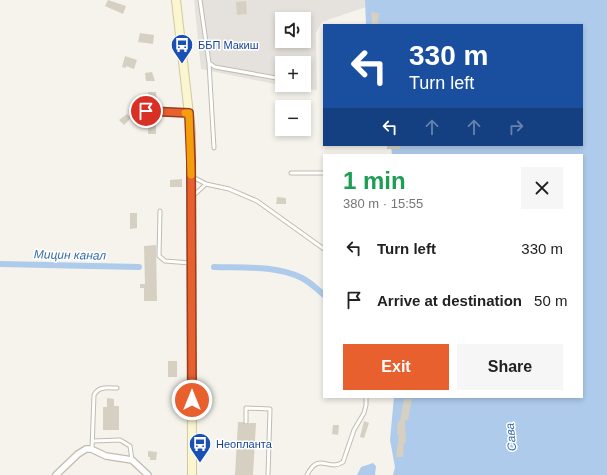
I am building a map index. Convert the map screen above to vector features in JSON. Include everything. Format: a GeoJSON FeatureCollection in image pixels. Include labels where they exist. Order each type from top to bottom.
{"type":"FeatureCollection","features":[{"type":"Feature","properties":{"kind":"street"},"geometry":{"type":"LineString","coordinates":[[176,0],[189,113],[192,197],[192,475]]}},
{"type":"Feature","properties":{"kind":"street"},"geometry":{"type":"LineString","coordinates":[[56,475],[86,449],[92,449],[106,456],[132,460],[148,475]]}},
{"type":"Feature","properties":{"kind":"lane"},"geometry":{"type":"LineString","coordinates":[[200,0],[209,63],[214,148]]}},
{"type":"Feature","properties":{"kind":"lane"},"geometry":{"type":"LineString","coordinates":[[209,63],[215,67],[275,78]]}},
{"type":"Feature","properties":{"kind":"lane"},"geometry":{"type":"LineString","coordinates":[[146,111],[189,113]]}},
{"type":"Feature","properties":{"kind":"lane"},"geometry":{"type":"LineString","coordinates":[[291,173],[323,173]]}},
{"type":"Feature","properties":{"kind":"lane"},"geometry":{"type":"LineString","coordinates":[[191,176],[206,184],[257,200],[323,249]]}},
{"type":"Feature","properties":{"kind":"lane"},"geometry":{"type":"LineString","coordinates":[[192,197],[206,184]]}},
{"type":"Feature","properties":{"kind":"lane"},"geometry":{"type":"LineString","coordinates":[[160,211],[159,256],[165,261],[192,263]]}},
{"type":"Feature","properties":{"kind":"lane"},"geometry":{"type":"LineString","coordinates":[[92,449],[94,395],[99,389],[102,388],[117,388]]}},
{"type":"Feature","properties":{"kind":"lane"},"geometry":{"type":"LineString","coordinates":[[307,475],[312,466],[317,463],[337,464],[343,462],[354,430],[364,413],[366,398]]}},
{"type":"Feature","properties":{"kind":"lane"},"geometry":{"type":"LineString","coordinates":[[246,422],[246,408],[270,409],[268,475]]}},
{"type":"Feature","properties":{"kind":"lane"},"geometry":{"type":"LineString","coordinates":[[93,441],[123,441],[130,446],[132,460]]}},
{"type":"Feature","properties":{"kind":"shaded area"},"geometry":{"type":"Polygon","coordinates":[[[194,0],[365,0],[366,7],[322,22],[316,33],[317,90],[311,89],[311,56],[275,56],[275,84],[201,69],[194,0]]]}},
{"type":"Feature","properties":{"kind":"water","name":"Сава"},"geometry":{"type":"Polygon","coordinates":[[[365,0],[607,0],[607,475],[393,475],[395,467],[390,440],[394,398],[583,398],[583,154],[392,154],[391,146],[583,146],[583,24],[366,24],[365,0]]]}},
{"type":"Feature","properties":{"kind":"water"},"geometry":{"type":"Polygon","coordinates":[[[373,463],[376,466],[375,475],[357,475],[361,467],[373,463]]]}},
{"type":"Feature","properties":{"kind":"building"},"geometry":{"type":"Polygon","coordinates":[[[108,0],[126,6],[123,14],[105,6],[108,0]]]}},
{"type":"Feature","properties":{"kind":"building"},"geometry":{"type":"Polygon","coordinates":[[[246,1],[247,14],[237,15],[236,2],[246,1]]]}},
{"type":"Feature","properties":{"kind":"building"},"geometry":{"type":"Polygon","coordinates":[[[371,12],[379,13],[378,24],[372,24],[371,12]]]}},
{"type":"Feature","properties":{"kind":"building"},"geometry":{"type":"Polygon","coordinates":[[[140,33],[154,35],[153,44],[138,42],[140,33]]]}},
{"type":"Feature","properties":{"kind":"building"},"geometry":{"type":"Polygon","coordinates":[[[125,56],[137,60],[134,69],[126,66],[126,68],[122,67],[125,56]]]}},
{"type":"Feature","properties":{"kind":"building"},"geometry":{"type":"Polygon","coordinates":[[[152,72],[155,81],[146,81],[145,73],[152,72]]]}},
{"type":"Feature","properties":{"kind":"building"},"geometry":{"type":"Polygon","coordinates":[[[148,92],[156,92],[157,109],[148,108],[148,92]]]}},
{"type":"Feature","properties":{"kind":"building"},"geometry":{"type":"Polygon","coordinates":[[[127,114],[131,118],[124,125],[119,120],[127,114]]]}},
{"type":"Feature","properties":{"kind":"building"},"geometry":{"type":"Polygon","coordinates":[[[149,114],[156,114],[156,134],[148,134],[149,114]]]}},
{"type":"Feature","properties":{"kind":"building"},"geometry":{"type":"Polygon","coordinates":[[[387,146],[400,146],[400,149],[387,149],[387,146]]]}},
{"type":"Feature","properties":{"kind":"building"},"geometry":{"type":"Polygon","coordinates":[[[182,179],[182,187],[170,187],[170,180],[182,179]]]}},
{"type":"Feature","properties":{"kind":"building"},"geometry":{"type":"Polygon","coordinates":[[[277,197],[286,198],[286,204],[276,204],[277,197]]]}},
{"type":"Feature","properties":{"kind":"building"},"geometry":{"type":"Polygon","coordinates":[[[130,213],[137,213],[137,228],[130,229],[130,213]]]}},
{"type":"Feature","properties":{"kind":"building"},"geometry":{"type":"Polygon","coordinates":[[[156,245],[157,301],[144,301],[144,288],[140,288],[140,284],[145,284],[144,246],[156,245]]]}},
{"type":"Feature","properties":{"kind":"building"},"geometry":{"type":"Polygon","coordinates":[[[168,361],[177,361],[177,377],[168,377],[168,361]]]}},
{"type":"Feature","properties":{"kind":"building"},"geometry":{"type":"Polygon","coordinates":[[[107,398],[114,399],[114,406],[119,406],[119,430],[103,430],[103,407],[107,407],[107,398]]]}},
{"type":"Feature","properties":{"kind":"building"},"geometry":{"type":"Polygon","coordinates":[[[404,399],[412,399],[408,420],[405,420],[406,443],[404,443],[403,457],[396,457],[399,435],[397,435],[398,421],[400,421],[404,399]]]}},
{"type":"Feature","properties":{"kind":"building"},"geometry":{"type":"Polygon","coordinates":[[[364,421],[369,423],[364,438],[360,437],[364,421]]]}},
{"type":"Feature","properties":{"kind":"building"},"geometry":{"type":"Polygon","coordinates":[[[238,422],[243,422],[246,425],[249,423],[256,423],[253,475],[235,475],[238,422]]]}},
{"type":"Feature","properties":{"kind":"building"},"geometry":{"type":"Polygon","coordinates":[[[333,425],[339,425],[338,435],[332,434],[333,425]]]}},
{"type":"Feature","properties":{"kind":"building"},"geometry":{"type":"Polygon","coordinates":[[[148,451],[157,452],[156,460],[150,460],[150,457],[148,457],[148,451]]]}},
{"type":"Feature","properties":{"kind":"waterway","name":"Мицин канал"},"geometry":{"type":"LineString","coordinates":[[0,264],[139,267]]}},
{"type":"Feature","properties":{"kind":"waterway"},"geometry":{"type":"LineString","coordinates":[[214,267],[259,268],[281,271],[302,278],[323,294]]}},
{"type":"Feature","properties":{"kind":"slow traffic"},"geometry":{"type":"LineString","coordinates":[[185,113],[189,113],[191,132],[191,175]]}},
{"type":"Feature","properties":{"kind":"place","name":"ББП Макиш"},"geometry":{"type":"Point","coordinates":[182,64]}},
{"type":"Feature","properties":{"kind":"place","name":"Неопланта"},"geometry":{"type":"Point","coordinates":[200,464]}},
{"type":"Feature","properties":{"kind":"route"},"geometry":{"type":"LineString","coordinates":[[146,111],[189,113],[191,132],[192,400]]}}]}
